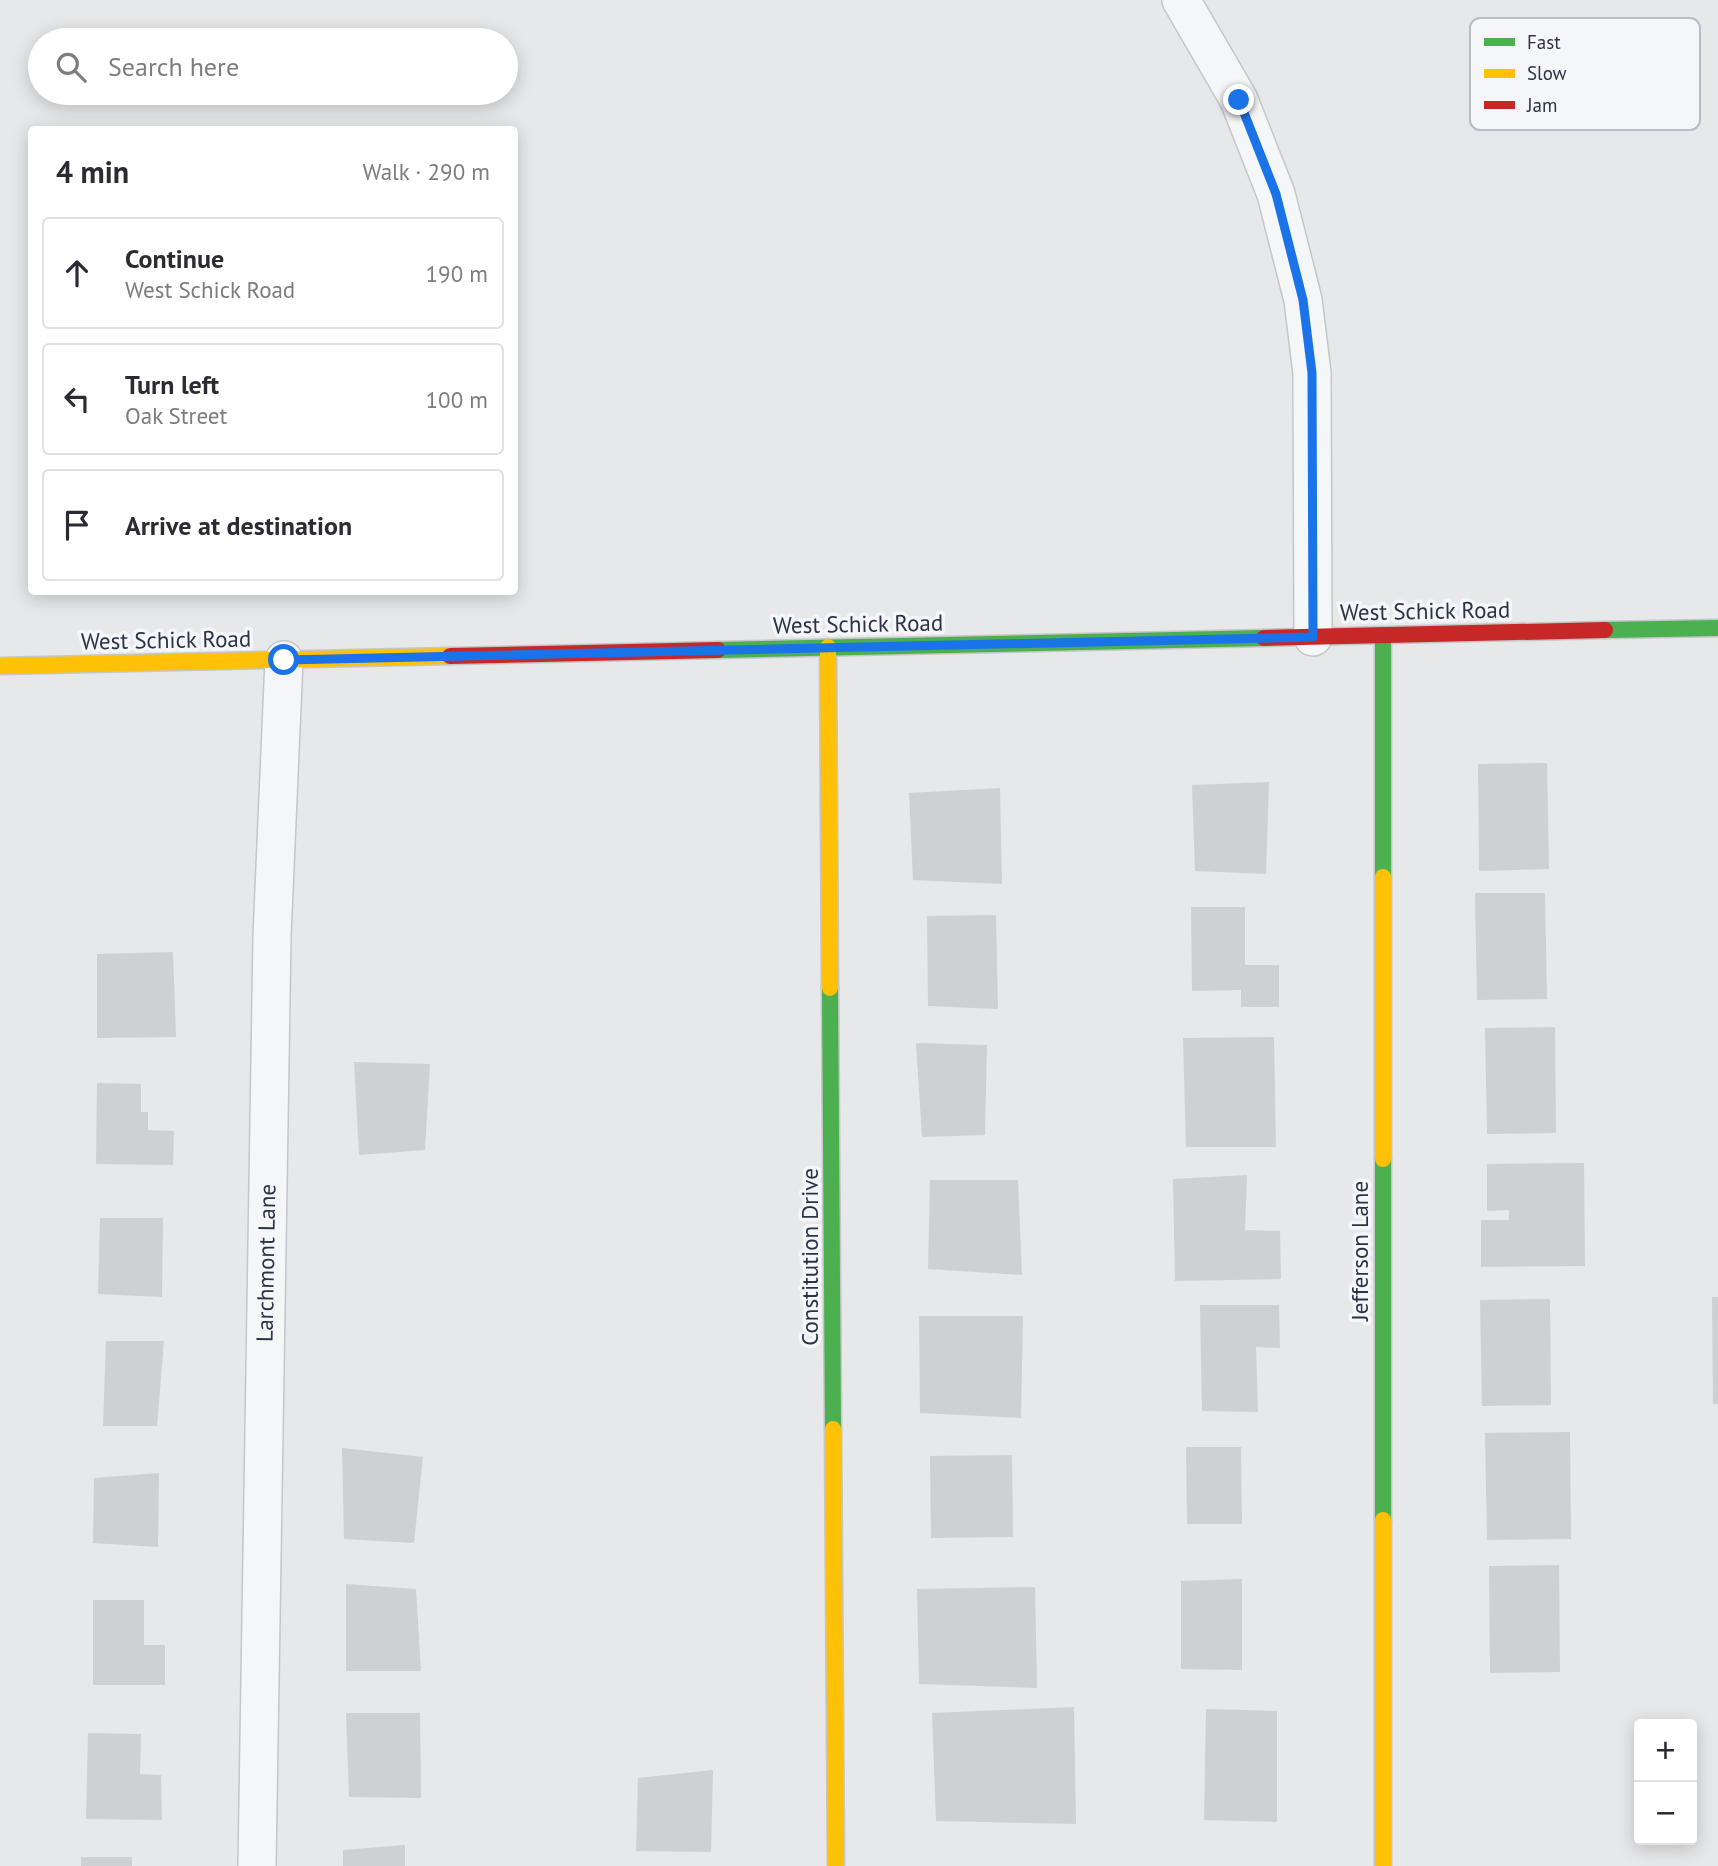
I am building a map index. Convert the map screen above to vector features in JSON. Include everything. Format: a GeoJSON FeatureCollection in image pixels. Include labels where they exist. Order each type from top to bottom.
{"type":"FeatureCollection","features":[{"type":"Feature","properties":{"kind":"street"},"geometry":{"type":"LineString","coordinates":[[1181,0],[1239,100],[1276,194],[1303,300],[1312,373],[1313,637]]}},
{"type":"Feature","properties":{"kind":"street","name":"West Schick Road"},"geometry":{"type":"LineString","coordinates":[[0,666],[1718,628]]}},
{"type":"Feature","properties":{"kind":"street","name":"Jefferson Lane"},"geometry":{"type":"LineString","coordinates":[[1383,635],[1383,1866]]}},
{"type":"Feature","properties":{"kind":"street","name":"Constitution Drive"},"geometry":{"type":"LineString","coordinates":[[828,648],[836,1866]]}},
{"type":"Feature","properties":{"kind":"street","name":"Larchmont Lane"},"geometry":{"type":"LineString","coordinates":[[257,1866],[272,936],[284,660]]}},
{"type":"Feature","properties":{"kind":"building"},"geometry":{"type":"Polygon","coordinates":[[[1547,763],[1549,869],[1479,871],[1478,764],[1547,763]]]}},
{"type":"Feature","properties":{"kind":"building"},"geometry":{"type":"Polygon","coordinates":[[[1269,782],[1266,874],[1195,871],[1192,785],[1269,782]]]}},
{"type":"Feature","properties":{"kind":"building"},"geometry":{"type":"Polygon","coordinates":[[[1000,788],[1002,884],[913,880],[909,793],[1000,788]]]}},
{"type":"Feature","properties":{"kind":"building"},"geometry":{"type":"Polygon","coordinates":[[[1475,893],[1545,893],[1547,999],[1477,1000],[1475,893]]]}},
{"type":"Feature","properties":{"kind":"building"},"geometry":{"type":"Polygon","coordinates":[[[1191,907],[1245,907],[1245,965],[1279,965],[1279,1007],[1241,1007],[1241,990],[1192,991],[1191,907]]]}},
{"type":"Feature","properties":{"kind":"building"},"geometry":{"type":"Polygon","coordinates":[[[996,915],[998,1009],[928,1006],[927,916],[996,915]]]}},
{"type":"Feature","properties":{"kind":"building"},"geometry":{"type":"Polygon","coordinates":[[[173,952],[176,1037],[97,1038],[97,954],[173,952]]]}},
{"type":"Feature","properties":{"kind":"building"},"geometry":{"type":"Polygon","coordinates":[[[1555,1027],[1556,1133],[1487,1134],[1485,1028],[1555,1027]]]}},
{"type":"Feature","properties":{"kind":"building"},"geometry":{"type":"Polygon","coordinates":[[[1274,1037],[1276,1147],[1186,1147],[1183,1038],[1274,1037]]]}},
{"type":"Feature","properties":{"kind":"building"},"geometry":{"type":"Polygon","coordinates":[[[916,1043],[987,1045],[985,1135],[922,1137],[916,1043]]]}},
{"type":"Feature","properties":{"kind":"building"},"geometry":{"type":"Polygon","coordinates":[[[354,1062],[430,1064],[425,1150],[359,1155],[354,1062]]]}},
{"type":"Feature","properties":{"kind":"building"},"geometry":{"type":"Polygon","coordinates":[[[97,1083],[141,1084],[141,1112],[148,1112],[148,1130],[174,1131],[173,1165],[96,1164],[97,1083]]]}},
{"type":"Feature","properties":{"kind":"building"},"geometry":{"type":"Polygon","coordinates":[[[1584,1163],[1585,1266],[1481,1267],[1481,1220],[1509,1220],[1509,1210],[1487,1211],[1487,1164],[1584,1163]]]}},
{"type":"Feature","properties":{"kind":"building"},"geometry":{"type":"Polygon","coordinates":[[[1247,1175],[1245,1230],[1280,1231],[1281,1279],[1175,1281],[1173,1179],[1247,1175]]]}},
{"type":"Feature","properties":{"kind":"building"},"geometry":{"type":"Polygon","coordinates":[[[930,1180],[1018,1180],[1022,1275],[928,1269],[930,1180]]]}},
{"type":"Feature","properties":{"kind":"building"},"geometry":{"type":"Polygon","coordinates":[[[100,1218],[163,1218],[162,1297],[98,1294],[100,1218]]]}},
{"type":"Feature","properties":{"kind":"building"},"geometry":{"type":"Polygon","coordinates":[[[1712,1297],[1718,1297],[1718,1404],[1713,1404],[1712,1297]]]}},
{"type":"Feature","properties":{"kind":"building"},"geometry":{"type":"Polygon","coordinates":[[[1550,1299],[1551,1405],[1482,1406],[1480,1300],[1550,1299]]]}},
{"type":"Feature","properties":{"kind":"building"},"geometry":{"type":"Polygon","coordinates":[[[1200,1305],[1279,1305],[1280,1348],[1256,1347],[1258,1412],[1202,1411],[1200,1305]]]}},
{"type":"Feature","properties":{"kind":"building"},"geometry":{"type":"Polygon","coordinates":[[[919,1316],[1023,1316],[1021,1418],[920,1413],[919,1316]]]}},
{"type":"Feature","properties":{"kind":"building"},"geometry":{"type":"Polygon","coordinates":[[[106,1341],[164,1341],[157,1426],[103,1426],[106,1341]]]}},
{"type":"Feature","properties":{"kind":"building"},"geometry":{"type":"Polygon","coordinates":[[[1570,1432],[1571,1539],[1487,1540],[1485,1433],[1570,1432]]]}},
{"type":"Feature","properties":{"kind":"building"},"geometry":{"type":"Polygon","coordinates":[[[1186,1447],[1241,1447],[1242,1524],[1187,1524],[1186,1447]]]}},
{"type":"Feature","properties":{"kind":"building"},"geometry":{"type":"Polygon","coordinates":[[[342,1448],[423,1457],[414,1543],[344,1539],[342,1448]]]}},
{"type":"Feature","properties":{"kind":"building"},"geometry":{"type":"Polygon","coordinates":[[[1012,1455],[1013,1537],[931,1538],[930,1456],[1012,1455]]]}},
{"type":"Feature","properties":{"kind":"building"},"geometry":{"type":"Polygon","coordinates":[[[159,1473],[158,1547],[93,1543],[94,1478],[159,1473]]]}},
{"type":"Feature","properties":{"kind":"building"},"geometry":{"type":"Polygon","coordinates":[[[1559,1565],[1560,1672],[1490,1673],[1489,1566],[1559,1565]]]}},
{"type":"Feature","properties":{"kind":"building"},"geometry":{"type":"Polygon","coordinates":[[[1242,1579],[1242,1670],[1181,1669],[1181,1581],[1242,1579]]]}},
{"type":"Feature","properties":{"kind":"building"},"geometry":{"type":"Polygon","coordinates":[[[346,1584],[416,1589],[421,1671],[346,1671],[346,1584]]]}},
{"type":"Feature","properties":{"kind":"building"},"geometry":{"type":"Polygon","coordinates":[[[1035,1587],[1037,1688],[919,1684],[917,1589],[1035,1587]]]}},
{"type":"Feature","properties":{"kind":"building"},"geometry":{"type":"Polygon","coordinates":[[[93,1600],[144,1600],[144,1645],[165,1645],[165,1685],[93,1685],[93,1600]]]}},
{"type":"Feature","properties":{"kind":"building"},"geometry":{"type":"Polygon","coordinates":[[[1074,1707],[1076,1824],[936,1821],[932,1713],[1074,1707]]]}},
{"type":"Feature","properties":{"kind":"building"},"geometry":{"type":"Polygon","coordinates":[[[1206,1709],[1277,1711],[1277,1822],[1204,1820],[1206,1709]]]}},
{"type":"Feature","properties":{"kind":"building"},"geometry":{"type":"Polygon","coordinates":[[[346,1713],[420,1713],[421,1798],[349,1797],[346,1713]]]}},
{"type":"Feature","properties":{"kind":"building"},"geometry":{"type":"Polygon","coordinates":[[[88,1733],[141,1734],[140,1774],[161,1775],[162,1820],[86,1819],[88,1733]]]}},
{"type":"Feature","properties":{"kind":"building"},"geometry":{"type":"Polygon","coordinates":[[[713,1770],[711,1852],[636,1851],[638,1778],[713,1770]]]}},
{"type":"Feature","properties":{"kind":"building"},"geometry":{"type":"Polygon","coordinates":[[[405,1845],[405,1866],[343,1866],[343,1850],[405,1845]]]}},
{"type":"Feature","properties":{"kind":"building"},"geometry":{"type":"Polygon","coordinates":[[[81,1857],[132,1857],[132,1866],[81,1866],[81,1857]]]}},
{"type":"Feature","properties":{"kind":"traffic: fast"},"geometry":{"type":"LineString","coordinates":[[1605,630],[1718,628]]}},
{"type":"Feature","properties":{"kind":"traffic: fast"},"geometry":{"type":"LineString","coordinates":[[1383,635],[1383,877]]}},
{"type":"Feature","properties":{"kind":"traffic: fast"},"geometry":{"type":"LineString","coordinates":[[718,650],[1264,638]]}},
{"type":"Feature","properties":{"kind":"traffic: fast"},"geometry":{"type":"LineString","coordinates":[[830,988],[833,1429]]}},
{"type":"Feature","properties":{"kind":"traffic: fast"},"geometry":{"type":"LineString","coordinates":[[1383,1159],[1383,1520]]}},
{"type":"Feature","properties":{"kind":"traffic: slow"},"geometry":{"type":"LineString","coordinates":[[828,647],[830,988]]}},
{"type":"Feature","properties":{"kind":"traffic: slow"},"geometry":{"type":"LineString","coordinates":[[0,666],[450,656]]}},
{"type":"Feature","properties":{"kind":"traffic: slow"},"geometry":{"type":"LineString","coordinates":[[1383,877],[1383,1159]]}},
{"type":"Feature","properties":{"kind":"traffic: slow"},"geometry":{"type":"LineString","coordinates":[[833,1429],[836,1866]]}},
{"type":"Feature","properties":{"kind":"traffic: slow"},"geometry":{"type":"LineString","coordinates":[[1383,1520],[1383,1866]]}},
{"type":"Feature","properties":{"kind":"traffic: jam"},"geometry":{"type":"LineString","coordinates":[[1264,638],[1605,630]]}},
{"type":"Feature","properties":{"kind":"traffic: jam"},"geometry":{"type":"LineString","coordinates":[[450,656],[718,650]]}},
{"type":"Feature","properties":{"kind":"route"},"geometry":{"type":"LineString","coordinates":[[284,660],[1313,637],[1312,373],[1303,300],[1276,194],[1239,100]]}}]}
